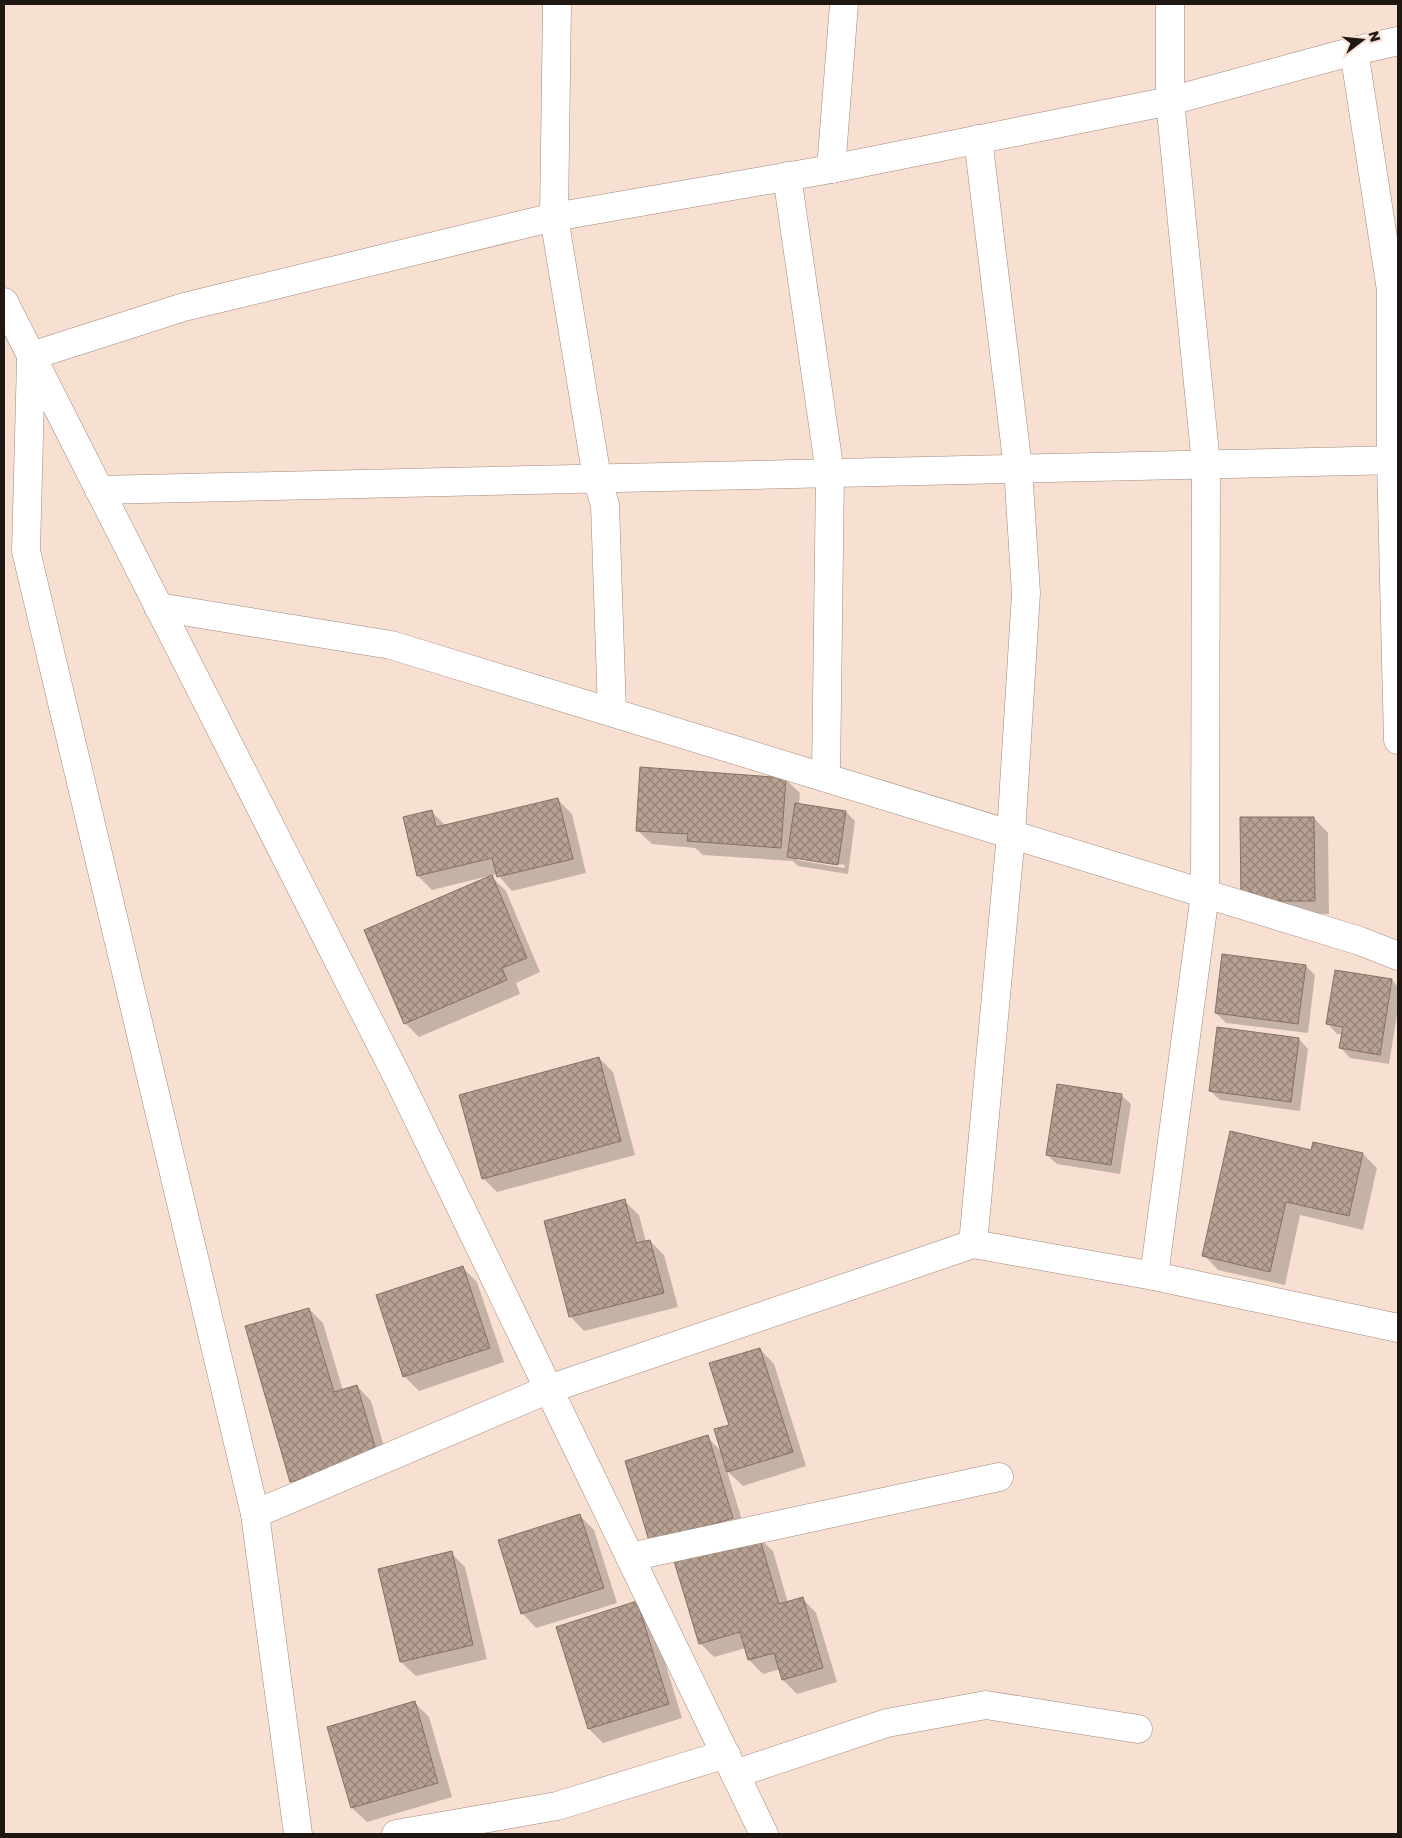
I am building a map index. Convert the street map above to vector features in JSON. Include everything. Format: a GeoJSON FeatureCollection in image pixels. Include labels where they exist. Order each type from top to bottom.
{"type":"FeatureCollection","features":[{"type":"Feature","properties":{"kind":"street"},"geometry":{"type":"LineString","coordinates":[[557,4],[554,217],[597,478],[605,504],[612,712]]}},
{"type":"Feature","properties":{"kind":"street"},"geometry":{"type":"LineString","coordinates":[[831,169],[844,4]]}},
{"type":"Feature","properties":{"kind":"street"},"geometry":{"type":"LineString","coordinates":[[1154,1276],[1205,894],[1206,464],[1170,101],[1170,4]]}},
{"type":"Feature","properties":{"kind":"street"},"geometry":{"type":"LineString","coordinates":[[31,356],[184,307],[554,217],[831,169],[1170,101],[1354,51],[1398,41]]}},
{"type":"Feature","properties":{"kind":"street"},"geometry":{"type":"LineString","coordinates":[[1354,51],[1391,290],[1398,740]]}},
{"type":"Feature","properties":{"kind":"street"},"geometry":{"type":"LineString","coordinates":[[973,1244],[1011,834],[1026,593],[1018,468],[978,139]]}},
{"type":"Feature","properties":{"kind":"street"},"geometry":{"type":"LineString","coordinates":[[787,176],[830,473],[826,777]]}},
{"type":"Feature","properties":{"kind":"street"},"geometry":{"type":"LineString","coordinates":[[4,302],[395,1074],[764,1834]]}},
{"type":"Feature","properties":{"kind":"street"},"geometry":{"type":"LineString","coordinates":[[31,356],[26,551],[255,1514],[298,1834]]}},
{"type":"Feature","properties":{"kind":"street"},"geometry":{"type":"LineString","coordinates":[[99,490],[1395,460]]}},
{"type":"Feature","properties":{"kind":"street"},"geometry":{"type":"LineString","coordinates":[[158,607],[391,645],[1360,941],[1398,956]]}},
{"type":"Feature","properties":{"kind":"street"},"geometry":{"type":"LineString","coordinates":[[255,1514],[549,1390],[973,1244],[1154,1276],[1398,1328]]}},
{"type":"Feature","properties":{"kind":"street"},"geometry":{"type":"LineString","coordinates":[[630,1557],[998,1477]]}},
{"type":"Feature","properties":{"kind":"street"},"geometry":{"type":"LineString","coordinates":[[396,1834],[557,1806],[731,1764],[887,1723],[986,1705],[1138,1729]]}},
{"type":"Feature","properties":{"kind":"building"},"geometry":{"type":"Polygon","coordinates":[[[640,767],[786,778],[781,848],[687,841],[688,834],[636,831],[640,767]]]}},
{"type":"Feature","properties":{"kind":"building"},"geometry":{"type":"Polygon","coordinates":[[[558,798],[573,859],[497,877],[492,858],[417,876],[403,817],[432,810],[436,827],[558,798]]]}},
{"type":"Feature","properties":{"kind":"building"},"geometry":{"type":"Polygon","coordinates":[[[795,803],[846,811],[838,865],[787,857],[795,803]]]}},
{"type":"Feature","properties":{"kind":"building"},"geometry":{"type":"Polygon","coordinates":[[[1240,817],[1314,817],[1315,901],[1241,901],[1240,817]]]}},
{"type":"Feature","properties":{"kind":"building"},"geometry":{"type":"Polygon","coordinates":[[[492,875],[527,958],[502,968],[507,980],[404,1024],[364,930],[492,875]]]}},
{"type":"Feature","properties":{"kind":"building"},"geometry":{"type":"Polygon","coordinates":[[[1222,954],[1306,965],[1298,1024],[1215,1013],[1222,954]]]}},
{"type":"Feature","properties":{"kind":"building"},"geometry":{"type":"Polygon","coordinates":[[[1335,970],[1392,979],[1380,1055],[1339,1048],[1343,1027],[1326,1024],[1335,970]]]}},
{"type":"Feature","properties":{"kind":"building"},"geometry":{"type":"Polygon","coordinates":[[[1217,1027],[1299,1038],[1291,1102],[1209,1091],[1217,1027]]]}},
{"type":"Feature","properties":{"kind":"building"},"geometry":{"type":"Polygon","coordinates":[[[599,1057],[621,1141],[482,1179],[459,1095],[599,1057]]]}},
{"type":"Feature","properties":{"kind":"building"},"geometry":{"type":"Polygon","coordinates":[[[1057,1084],[1122,1094],[1111,1165],[1046,1155],[1057,1084]]]}},
{"type":"Feature","properties":{"kind":"building"},"geometry":{"type":"Polygon","coordinates":[[[1230,1131],[1311,1150],[1313,1142],[1363,1153],[1349,1216],[1286,1202],[1270,1272],[1202,1256],[1230,1131]]]}},
{"type":"Feature","properties":{"kind":"building"},"geometry":{"type":"Polygon","coordinates":[[[625,1199],[636,1243],[650,1240],[664,1293],[569,1317],[544,1221],[625,1199]]]}},
{"type":"Feature","properties":{"kind":"building"},"geometry":{"type":"Polygon","coordinates":[[[463,1266],[490,1348],[403,1377],[376,1295],[463,1266]]]}},
{"type":"Feature","properties":{"kind":"building"},"geometry":{"type":"Polygon","coordinates":[[[309,1308],[334,1392],[357,1385],[378,1457],[290,1482],[245,1326],[309,1308]]]}},
{"type":"Feature","properties":{"kind":"building"},"geometry":{"type":"Polygon","coordinates":[[[760,1348],[793,1452],[727,1472],[714,1429],[729,1425],[709,1363],[760,1348]]]}},
{"type":"Feature","properties":{"kind":"building"},"geometry":{"type":"Polygon","coordinates":[[[708,1435],[733,1518],[650,1544],[625,1461],[708,1435]]]}},
{"type":"Feature","properties":{"kind":"building"},"geometry":{"type":"Polygon","coordinates":[[[580,1514],[604,1588],[521,1614],[498,1540],[580,1514]]]}},
{"type":"Feature","properties":{"kind":"building"},"geometry":{"type":"Polygon","coordinates":[[[759,1536],[779,1604],[803,1597],[823,1668],[782,1680],[774,1653],[748,1660],[740,1632],[699,1644],[674,1561],[759,1536]]]}},
{"type":"Feature","properties":{"kind":"building"},"geometry":{"type":"Polygon","coordinates":[[[452,1551],[473,1645],[400,1662],[378,1569],[452,1551]]]}},
{"type":"Feature","properties":{"kind":"building"},"geometry":{"type":"Polygon","coordinates":[[[637,1601],[669,1704],[588,1729],[556,1627],[637,1601]]]}},
{"type":"Feature","properties":{"kind":"building"},"geometry":{"type":"Polygon","coordinates":[[[415,1701],[438,1783],[351,1808],[327,1727],[415,1701]]]}}]}
